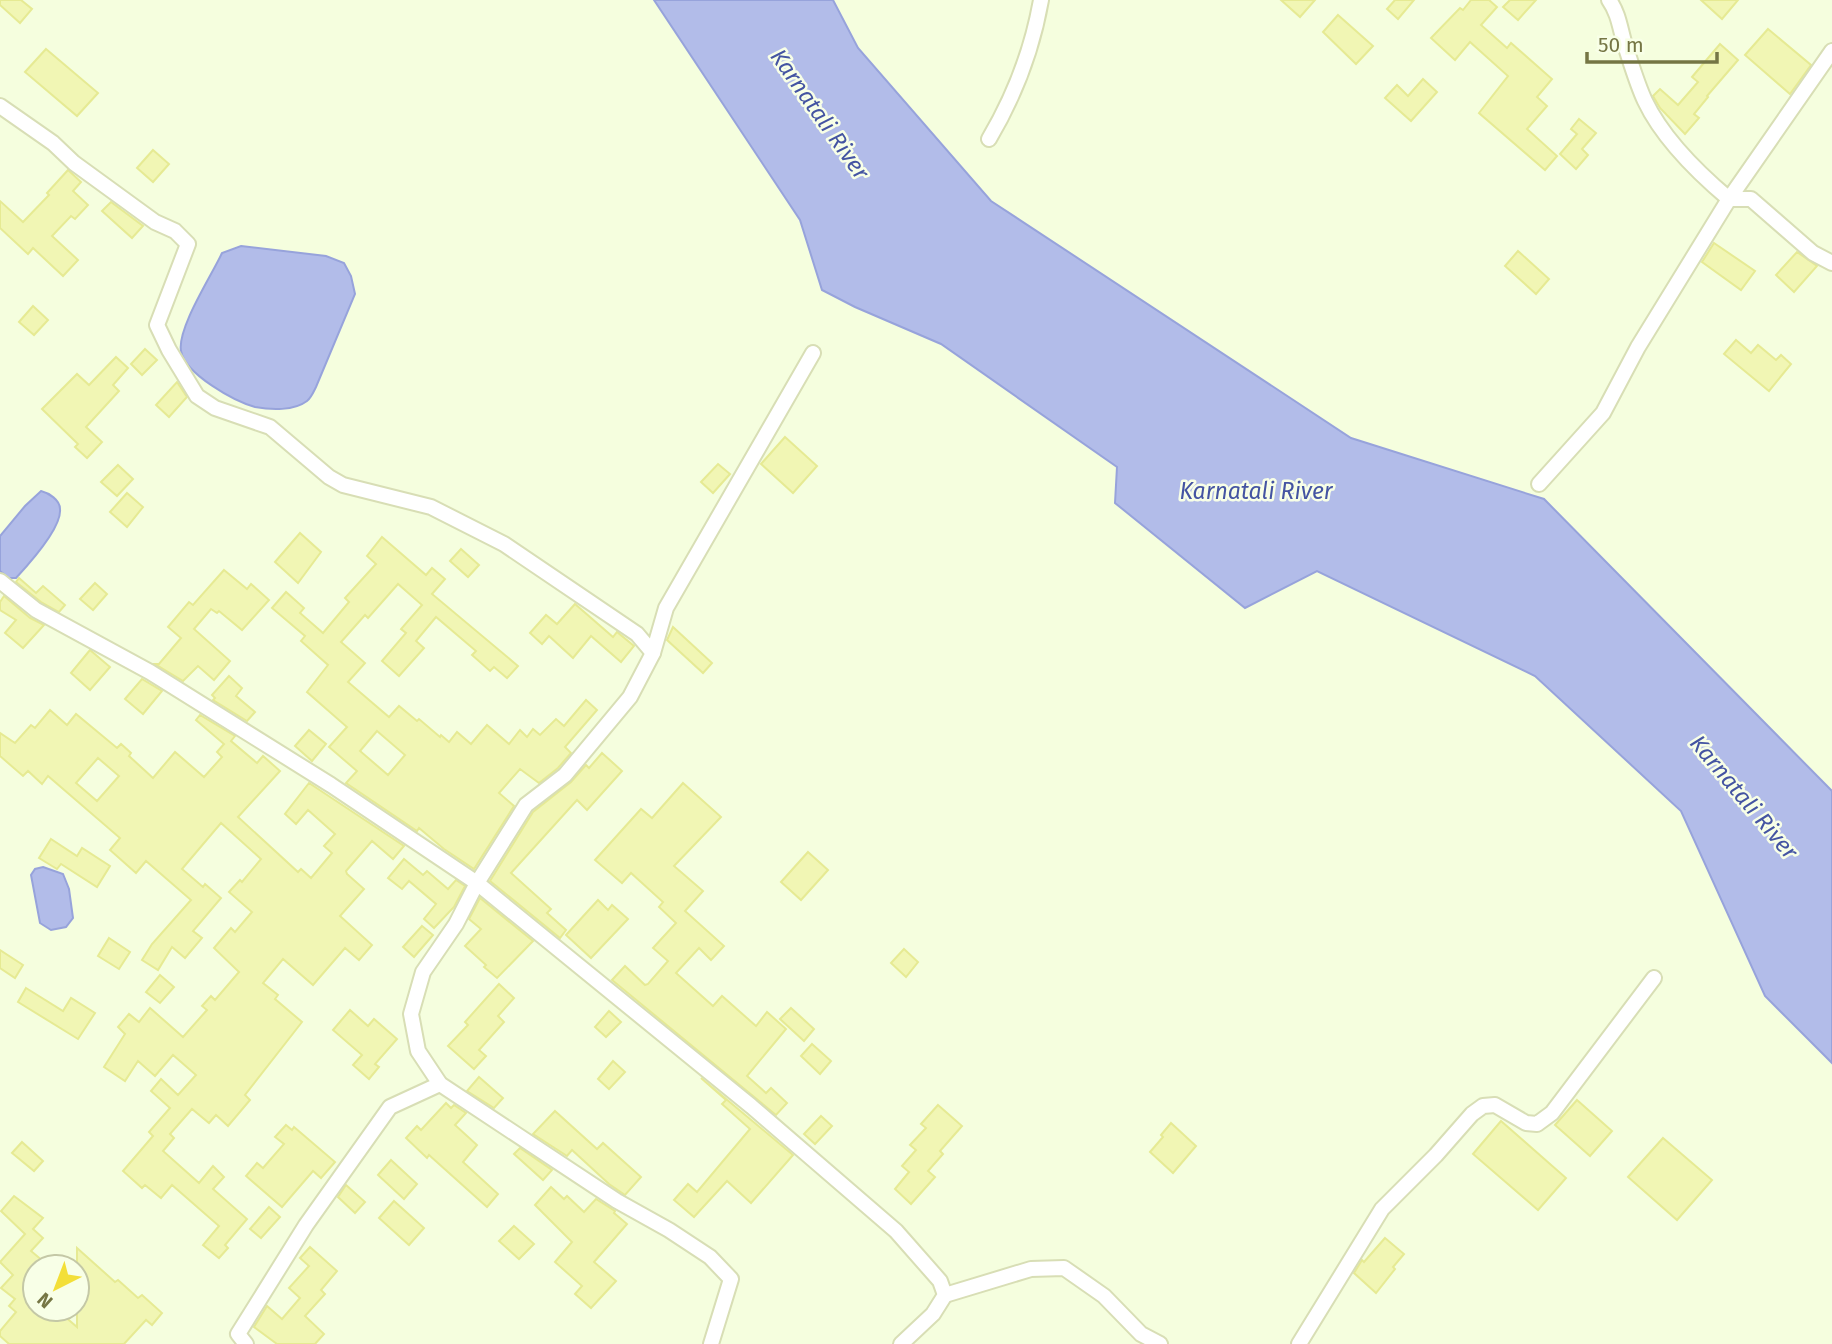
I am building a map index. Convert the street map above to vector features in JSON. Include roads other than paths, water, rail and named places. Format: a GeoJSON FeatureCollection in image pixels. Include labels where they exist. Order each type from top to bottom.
{"type":"FeatureCollection","features":[{"type":"Feature","properties":{"kind":"street"},"geometry":{"type":"LineString","coordinates":[[989,139],[1011,101],[1036,29],[1041,0]]}},
{"type":"Feature","properties":{"kind":"street"},"geometry":{"type":"LineString","coordinates":[[1609,0],[1616,9],[1625,45],[1645,102],[1668,137],[1710,183],[1729,199],[1751,198],[1813,253],[1832,263]]}},
{"type":"Feature","properties":{"kind":"street"},"geometry":{"type":"LineString","coordinates":[[1539,484],[1603,413],[1638,347],[1729,199],[1832,51]]}},
{"type":"Feature","properties":{"kind":"street"},"geometry":{"type":"LineString","coordinates":[[0,106],[53,143],[74,163],[130,205],[155,222],[175,231],[188,244],[157,325],[197,396],[215,408],[270,427],[329,477],[343,485],[431,507],[504,544],[637,634],[653,653]]}},
{"type":"Feature","properties":{"kind":"street"},"geometry":{"type":"LineString","coordinates":[[711,1344],[731,1279],[710,1257],[617,1201],[440,1084],[418,1051],[411,1014],[423,972],[456,924],[477,883],[526,805],[565,775],[630,697],[653,653],[666,608],[813,353]]}},
{"type":"Feature","properties":{"kind":"street"},"geometry":{"type":"LineString","coordinates":[[0,581],[36,610],[149,672],[331,785],[477,883],[751,1106],[896,1231],[940,1280],[945,1295]]}},
{"type":"Feature","properties":{"kind":"street"},"geometry":{"type":"LineString","coordinates":[[1299,1344],[1382,1209],[1472,1114],[1483,1106],[1495,1105],[1526,1123],[1537,1124],[1552,1113],[1654,978]]}},
{"type":"Feature","properties":{"kind":"street"},"geometry":{"type":"LineString","coordinates":[[246,1344],[237,1334],[306,1225],[390,1108],[440,1084]]}},
{"type":"Feature","properties":{"kind":"street"},"geometry":{"type":"LineString","coordinates":[[901,1344],[933,1314],[945,1295],[1031,1269],[1064,1268],[1104,1296],[1141,1334],[1160,1344]]}},
{"type":"Feature","properties":{"kind":"water","name":"Karnatali River"},"geometry":{"type":"Polygon","coordinates":[[[654,0],[833,0],[858,48],[991,201],[1351,438],[1544,499],[1832,791],[1832,1063],[1765,996],[1681,811],[1535,676],[1317,571],[1245,608],[1115,503],[1117,467],[941,344],[822,290],[800,220],[654,0]]]}},
{"type":"Feature","properties":{"kind":"water"},"geometry":{"type":"Polygon","coordinates":[[[241,246],[326,256],[344,263],[351,276],[355,294],[316,387],[308,400],[296,407],[261,408],[235,399],[201,377],[184,360],[181,341],[196,302],[222,253],[241,246]]]}},
{"type":"Feature","properties":{"kind":"water"},"geometry":{"type":"Polygon","coordinates":[[[41,491],[51,495],[58,503],[60,509],[56,526],[16,578],[9,578],[0,571],[0,536],[41,491]]]}},
{"type":"Feature","properties":{"kind":"water"},"geometry":{"type":"Polygon","coordinates":[[[43,867],[63,874],[69,889],[73,918],[66,927],[51,930],[40,923],[31,875],[35,869],[43,867]]]}}]}
